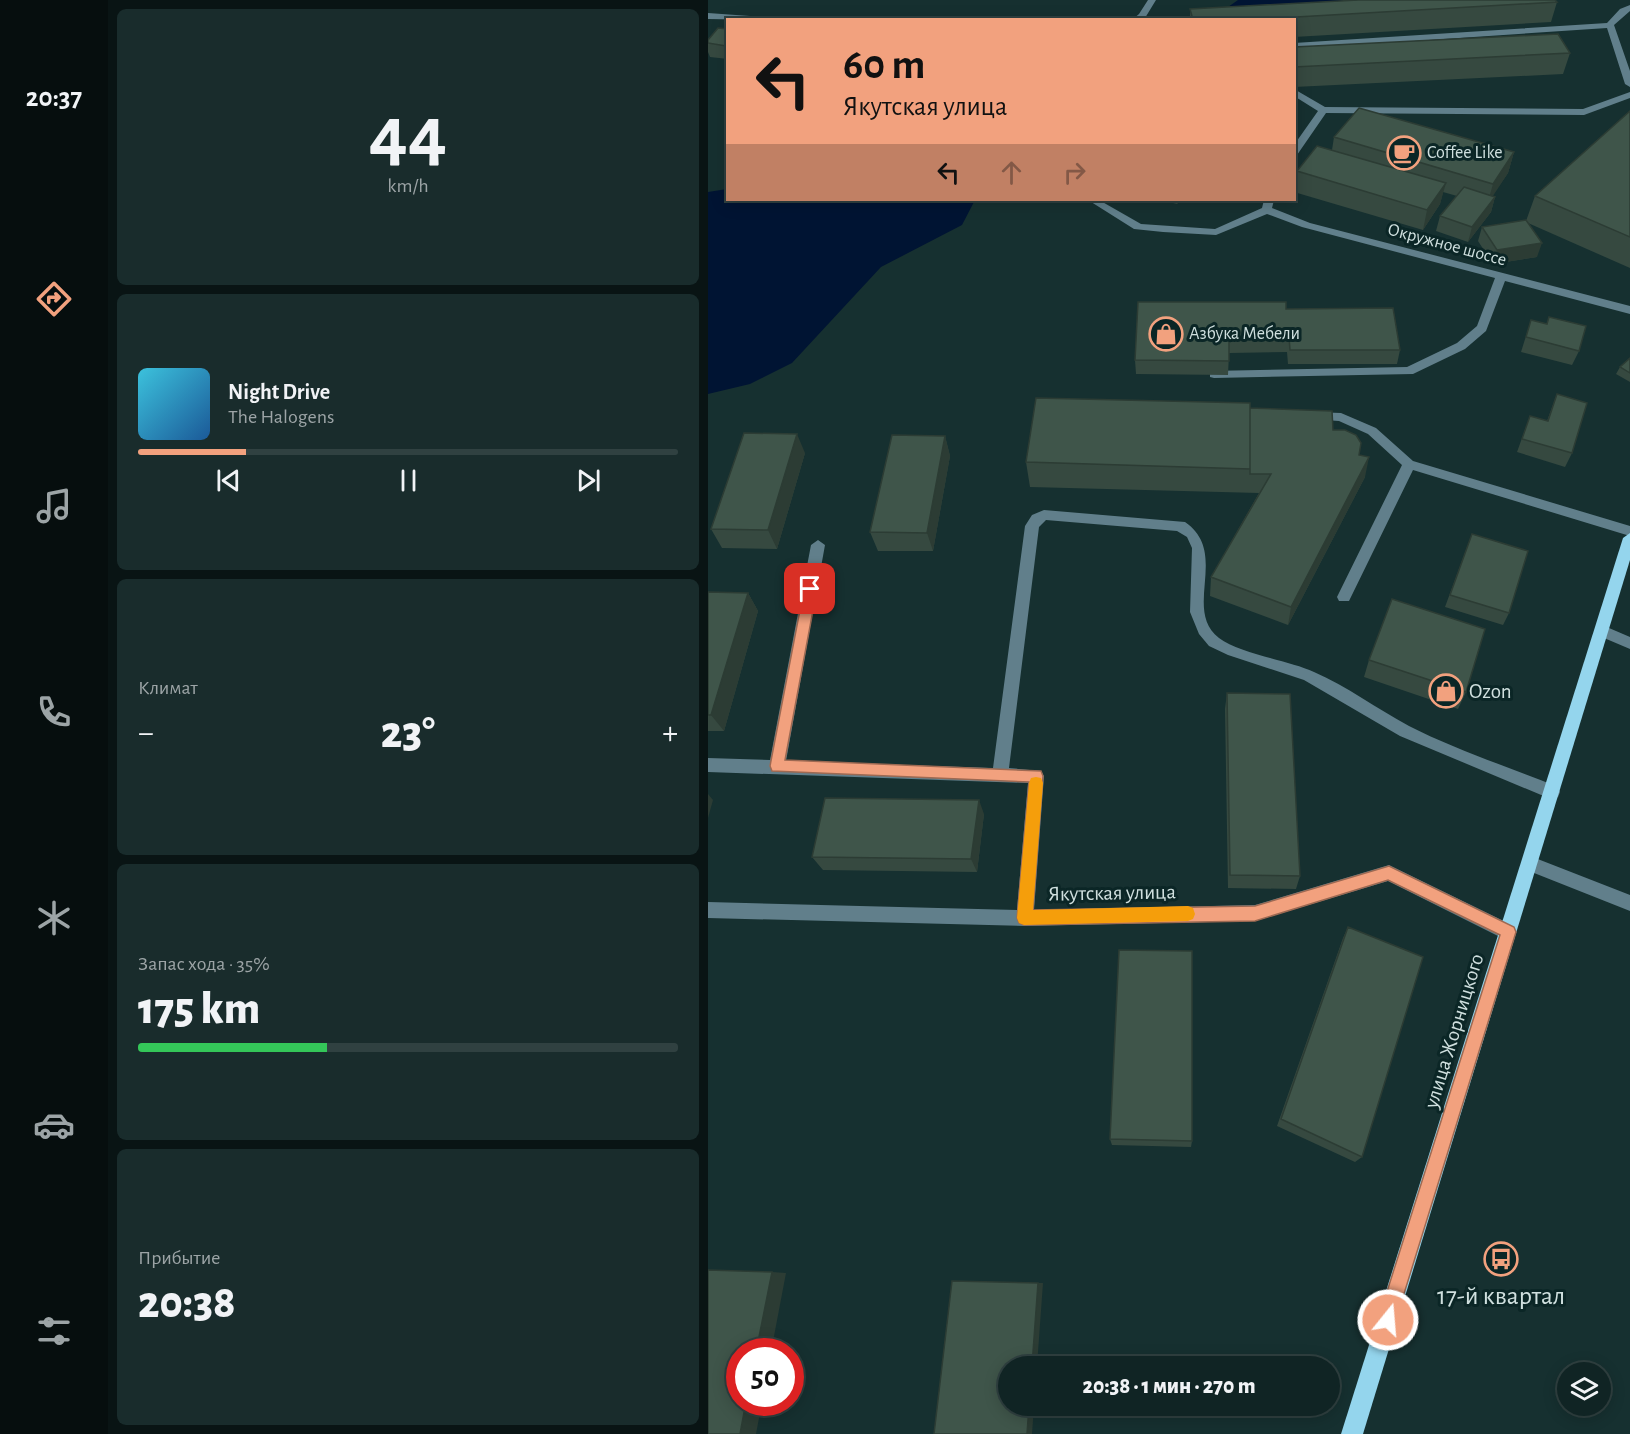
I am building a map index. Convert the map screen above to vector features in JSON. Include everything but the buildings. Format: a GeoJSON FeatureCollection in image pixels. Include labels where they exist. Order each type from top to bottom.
{"type":"FeatureCollection","features":[{"type":"Feature","properties":{"kind":"main road","name":"улица Жорницкого"},"geometry":{"type":"LineString","coordinates":[[1352,1434],[1630,538]]}},
{"type":"Feature","properties":{"kind":"street"},"geometry":{"type":"LineString","coordinates":[[1139,18],[1152,0]]}},
{"type":"Feature","properties":{"kind":"street"},"geometry":{"type":"LineString","coordinates":[[1296,46],[1610,25],[1623,11],[1630,8]]}},
{"type":"Feature","properties":{"kind":"street"},"geometry":{"type":"LineString","coordinates":[[708,16],[736,18]]}},
{"type":"Feature","properties":{"kind":"street"},"geometry":{"type":"LineString","coordinates":[[1610,25],[1630,84]]}},
{"type":"Feature","properties":{"kind":"street"},"geometry":{"type":"LineString","coordinates":[[1296,93],[1323,110],[1584,112],[1630,95]]}},
{"type":"Feature","properties":{"kind":"street"},"geometry":{"type":"LineString","coordinates":[[1296,150],[1323,110]]}},
{"type":"Feature","properties":{"kind":"street"},"geometry":{"type":"LineString","coordinates":[[1095,201],[1138,227],[1216,232],[1268,205]]}},
{"type":"Feature","properties":{"kind":"street","name":"Окружное шоссе"},"geometry":{"type":"LineString","coordinates":[[1268,205],[1306,225],[1630,310]]}},
{"type":"Feature","properties":{"kind":"street"},"geometry":{"type":"LineString","coordinates":[[1214,374],[1409,372],[1461,346],[1482,328],[1502,276]]}},
{"type":"Feature","properties":{"kind":"street"},"geometry":{"type":"LineString","coordinates":[[1305,415],[1341,417],[1372,431],[1409,464],[1630,531]]}},
{"type":"Feature","properties":{"kind":"street"},"geometry":{"type":"LineString","coordinates":[[1344,597],[1409,464]]}},
{"type":"Feature","properties":{"kind":"street"},"geometry":{"type":"LineString","coordinates":[[1000,775],[1032,526],[1044,515],[1180,526],[1192,534],[1199,548],[1197,612],[1204,630],[1214,642],[1233,651],[1309,676],[1405,731],[1552,792]]}},
{"type":"Feature","properties":{"kind":"street"},"geometry":{"type":"LineString","coordinates":[[777,766],[818,545]]}},
{"type":"Feature","properties":{"kind":"street"},"geometry":{"type":"LineString","coordinates":[[1602,631],[1630,643]]}},
{"type":"Feature","properties":{"kind":"street","name":"Якутская улица"},"geometry":{"type":"LineString","coordinates":[[708,765],[1036,776],[1024,918],[1255,913],[1389,873],[1508,932]]}},
{"type":"Feature","properties":{"kind":"street"},"geometry":{"type":"LineString","coordinates":[[1530,864],[1630,903]]}},
{"type":"Feature","properties":{"kind":"street"},"geometry":{"type":"LineString","coordinates":[[708,910],[1024,918]]}},
{"type":"Feature","properties":{"kind":"water"},"geometry":{"type":"Polygon","coordinates":[[[1238,0],[1417,0],[1221,12],[1238,0]]]}},
{"type":"Feature","properties":{"kind":"water"},"geometry":{"type":"Polygon","coordinates":[[[726,189],[726,201],[974,201],[962,225],[881,267],[792,363],[750,384],[708,394],[708,192],[726,189]]]}},
{"type":"Feature","properties":{"kind":"slow traffic"},"geometry":{"type":"LineString","coordinates":[[1036,783],[1024,918],[1188,914]]}},
{"type":"Feature","properties":{"kind":"place","name":"Coffee Like"},"geometry":{"type":"Point","coordinates":[1404,153]}},
{"type":"Feature","properties":{"kind":"place","name":"Азбука Мебели"},"geometry":{"type":"Point","coordinates":[1166,334]}},
{"type":"Feature","properties":{"kind":"place","name":"Ozon"},"geometry":{"type":"Point","coordinates":[1446,691]}},
{"type":"Feature","properties":{"kind":"place","name":"17-й квартал"},"geometry":{"type":"Point","coordinates":[1501,1259]}},
{"type":"Feature","properties":{"kind":"route"},"geometry":{"type":"LineString","coordinates":[[810,589],[777,766],[1036,776],[1024,918],[1255,913],[1389,873],[1508,932],[1388,1320]]}}]}
